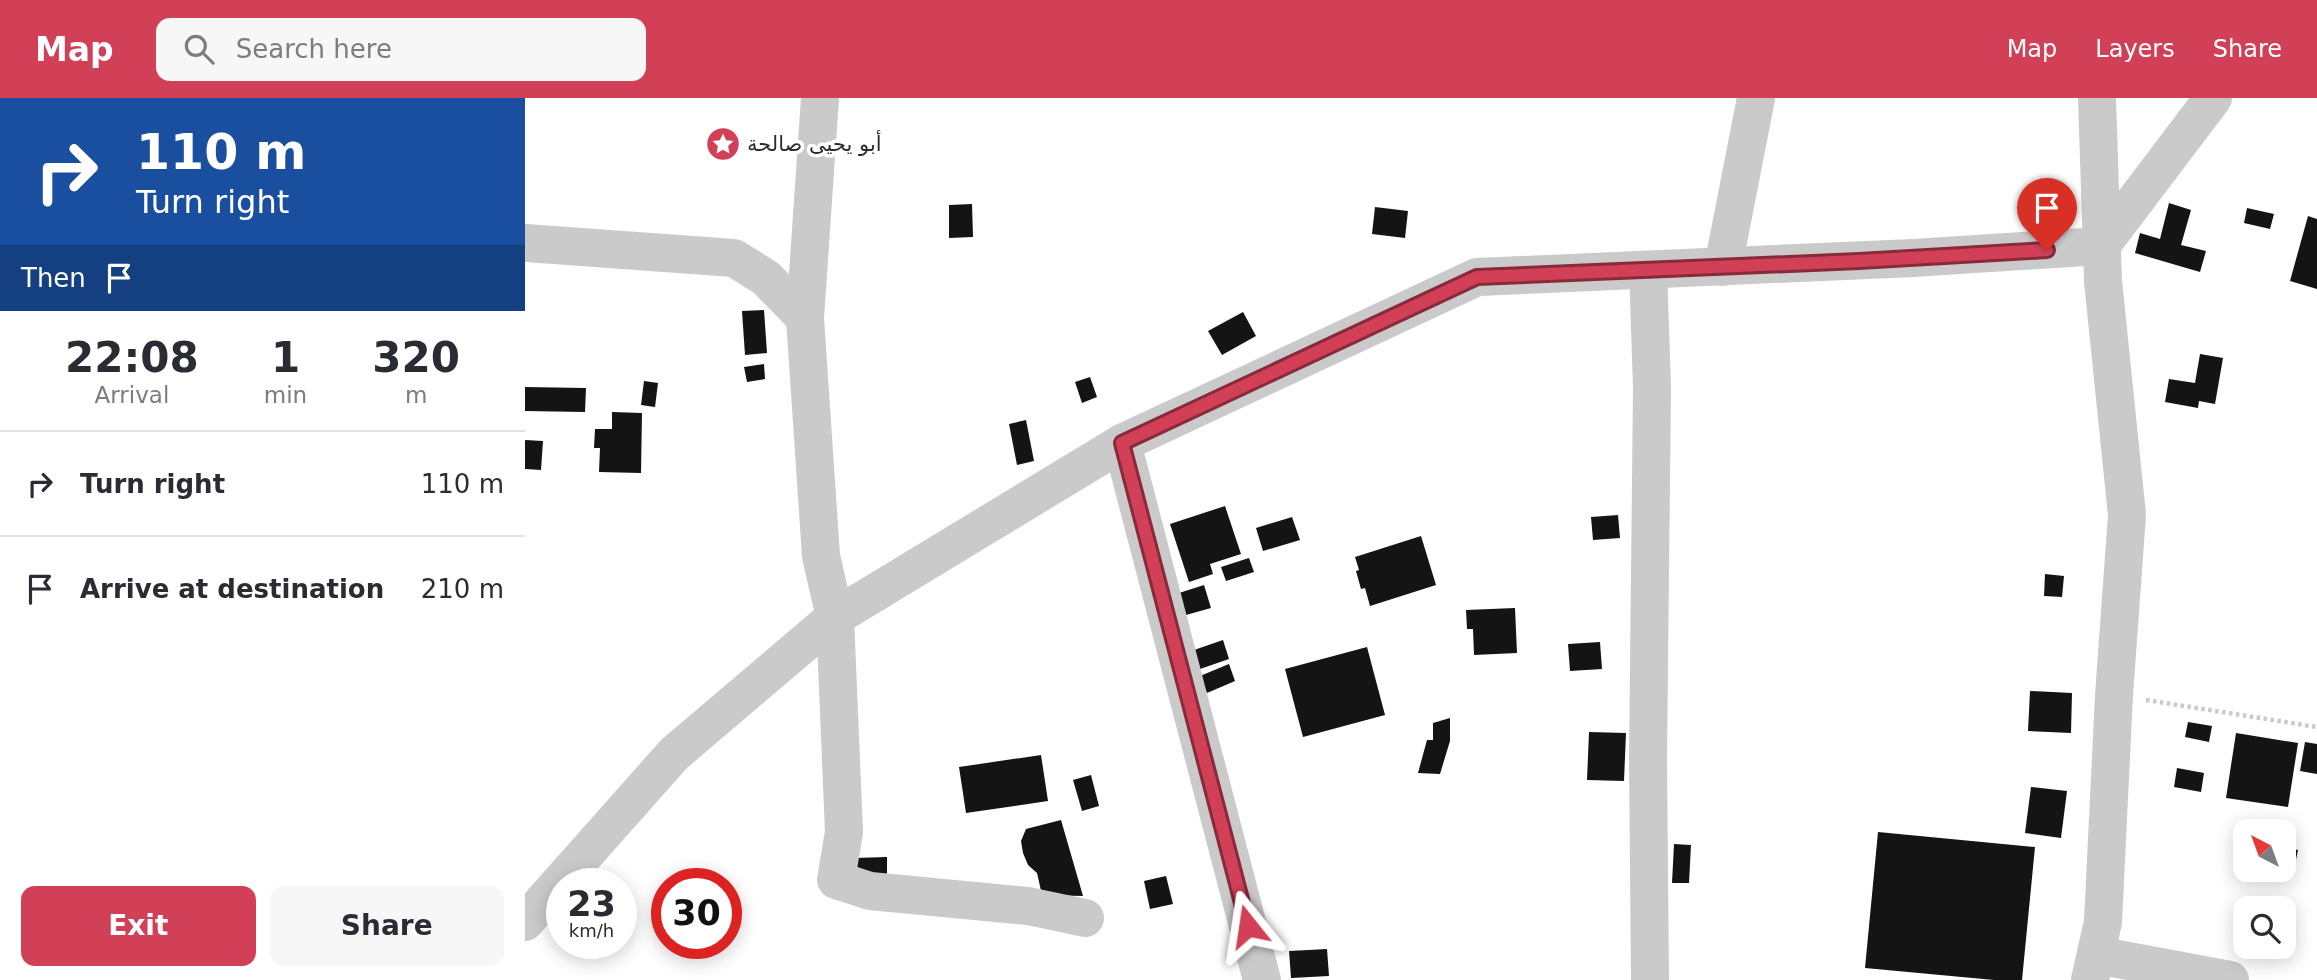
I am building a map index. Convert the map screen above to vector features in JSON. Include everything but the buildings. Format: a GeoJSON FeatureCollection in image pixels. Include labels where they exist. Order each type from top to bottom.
{"type":"FeatureCollection","features":[{"type":"Feature","properties":{"kind":"street"},"geometry":{"type":"LineString","coordinates":[[820,98],[805,318],[821,556],[835,617],[843,832],[836,880],[870,891],[1028,906],[1084,918]]}},
{"type":"Feature","properties":{"kind":"street"},"geometry":{"type":"LineString","coordinates":[[1723,267],[1756,98]]}},
{"type":"Feature","properties":{"kind":"street"},"geometry":{"type":"LineString","coordinates":[[2097,98],[2101,246],[2127,515],[2114,695],[2103,922],[2093,968],[2230,980]]}},
{"type":"Feature","properties":{"kind":"street"},"geometry":{"type":"LineString","coordinates":[[525,922],[674,754],[835,617],[1122,443],[1477,277],[1723,267],[2101,246],[2213,98]]}},
{"type":"Feature","properties":{"kind":"street"},"geometry":{"type":"LineString","coordinates":[[525,243],[734,258],[766,278],[805,318]]}},
{"type":"Feature","properties":{"kind":"street"},"geometry":{"type":"LineString","coordinates":[[1648,270],[1652,387],[1648,759],[1650,980]]}},
{"type":"Feature","properties":{"kind":"street"},"geometry":{"type":"LineString","coordinates":[[1122,443],[1262,980]]}},
{"type":"Feature","properties":{"kind":"path"},"geometry":{"type":"LineString","coordinates":[[2114,695],[2317,727]]}},
{"type":"Feature","properties":{"kind":"place","name":"أبو يحيى صالحة"},"geometry":{"type":"Point","coordinates":[723,144]}},
{"type":"Feature","properties":{"kind":"route"},"geometry":{"type":"LineString","coordinates":[[1248,926],[1122,443],[1477,277],[2047,250]]}}]}
